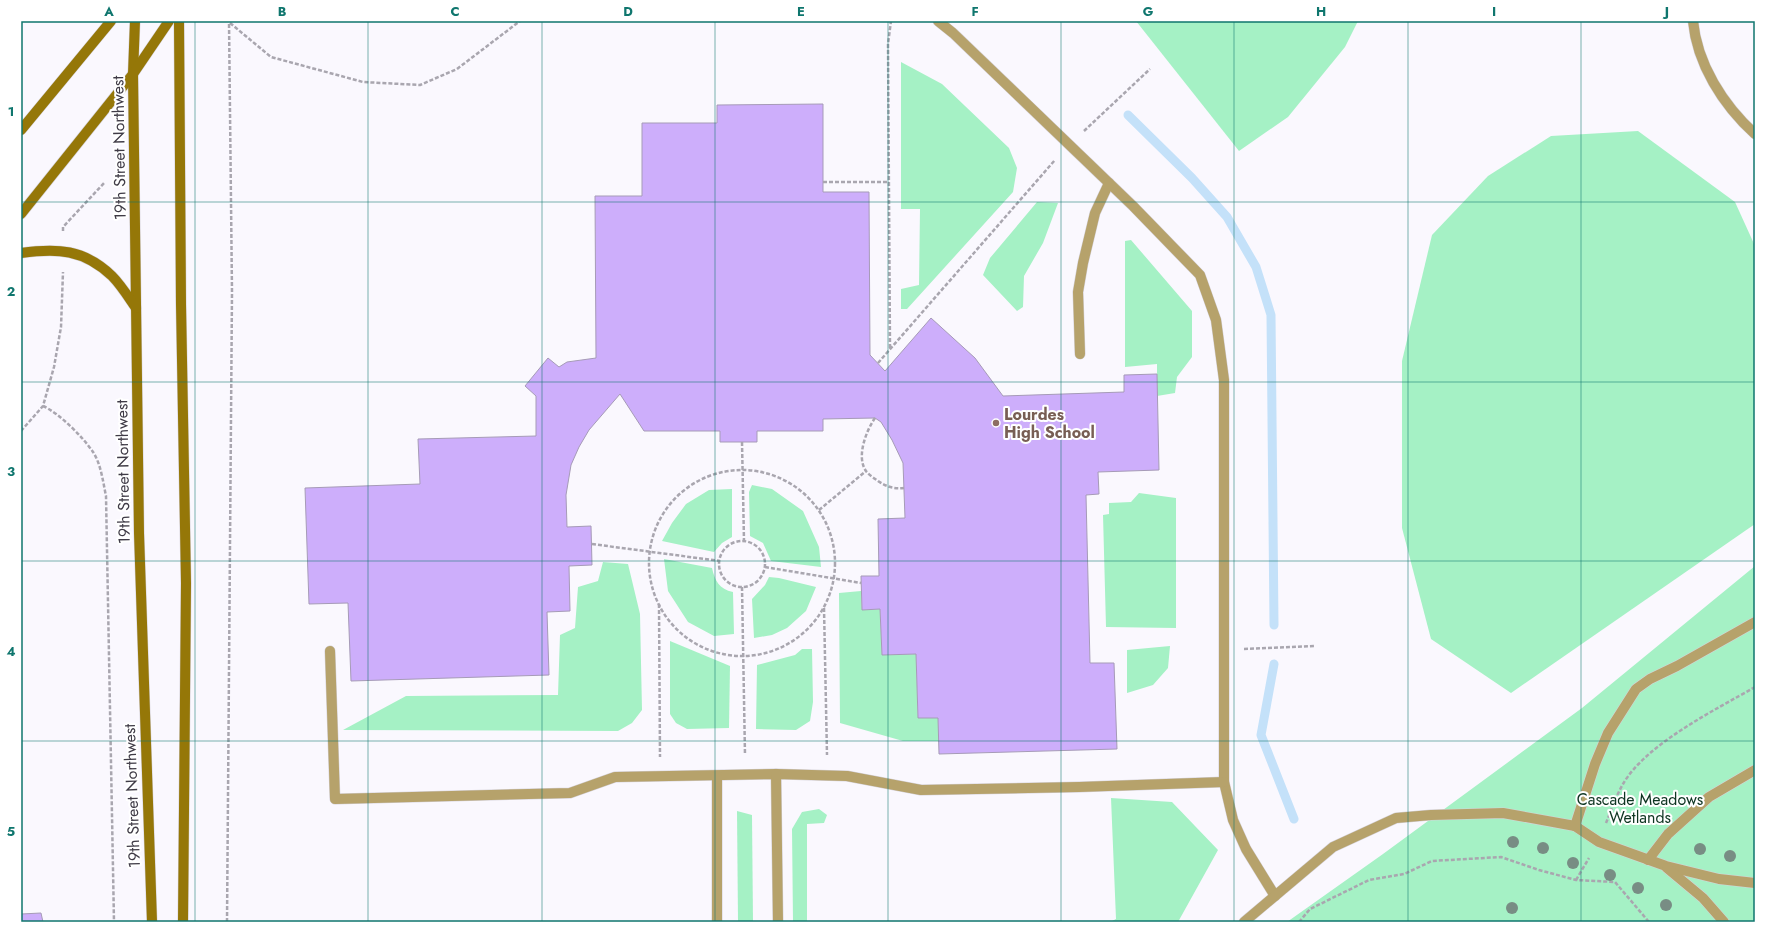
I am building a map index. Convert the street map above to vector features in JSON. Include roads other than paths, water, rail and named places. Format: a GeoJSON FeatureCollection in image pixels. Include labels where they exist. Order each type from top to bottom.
{"type":"FeatureCollection","features":[{"type":"Feature","properties":{"kind":"main road"},"geometry":{"type":"LineString","coordinates":[[21,130],[111,21]]}},
{"type":"Feature","properties":{"kind":"main road","name":"19th Street Northwest"},"geometry":{"type":"LineString","coordinates":[[136,21],[133,74],[139,534],[152,922]]}},
{"type":"Feature","properties":{"kind":"main road"},"geometry":{"type":"LineString","coordinates":[[21,214],[133,74],[169,21]]}},
{"type":"Feature","properties":{"kind":"main road"},"geometry":{"type":"LineString","coordinates":[[179,21],[181,312],[186,584],[183,922]]}},
{"type":"Feature","properties":{"kind":"main road"},"geometry":{"type":"LineString","coordinates":[[21,253],[45,250],[63,250],[96,263],[113,277],[136,308]]}},
{"type":"Feature","properties":{"kind":"street"},"geometry":{"type":"LineString","coordinates":[[938,21],[953,33],[1069,144],[1200,275],[1216,320],[1224,380],[1224,782],[1233,820],[1246,849],[1275,896]]}},
{"type":"Feature","properties":{"kind":"street"},"geometry":{"type":"LineString","coordinates":[[1693,21],[1699,49],[1713,81],[1732,109],[1755,134]]}},
{"type":"Feature","properties":{"kind":"street"},"geometry":{"type":"LineString","coordinates":[[1080,354],[1078,292],[1083,263],[1095,213],[1109,183]]}},
{"type":"Feature","properties":{"kind":"street"},"geometry":{"type":"LineString","coordinates":[[1575,826],[1595,764],[1608,733],[1636,689],[1650,679],[1677,666],[1755,622]]}},
{"type":"Feature","properties":{"kind":"street"},"geometry":{"type":"LineString","coordinates":[[330,651],[335,799],[570,793],[615,777],[776,774],[828,775],[847,776],[921,790],[1224,782]]}},
{"type":"Feature","properties":{"kind":"street"},"geometry":{"type":"LineString","coordinates":[[1648,860],[1668,834],[1709,797],[1755,770]]}},
{"type":"Feature","properties":{"kind":"street"},"geometry":{"type":"LineString","coordinates":[[776,774],[778,922]]}},
{"type":"Feature","properties":{"kind":"street"},"geometry":{"type":"LineString","coordinates":[[717,776],[718,922]]}},
{"type":"Feature","properties":{"kind":"street"},"geometry":{"type":"LineString","coordinates":[[1244,922],[1333,847],[1396,818],[1431,815],[1503,813],[1575,826],[1599,842],[1666,866],[1719,878],[1755,883]]}},
{"type":"Feature","properties":{"kind":"street"},"geometry":{"type":"LineString","coordinates":[[1666,866],[1703,898],[1724,922]]}},
{"type":"Feature","properties":{"kind":"waterway"},"geometry":{"type":"LineString","coordinates":[[1128,115],[1192,178],[1227,217],[1256,267],[1271,315],[1274,625]]}},
{"type":"Feature","properties":{"kind":"waterway"},"geometry":{"type":"LineString","coordinates":[[1274,664],[1261,735],[1294,819]]}},
{"type":"Feature","properties":{"kind":"place","name":"Lourdes High School"},"geometry":{"type":"Point","coordinates":[996,423]}},
{"type":"Feature","properties":{"kind":"park label","name":"Cascade Meadows Wetlands"},"geometry":{"type":"Point","coordinates":[1640,808]}}]}
